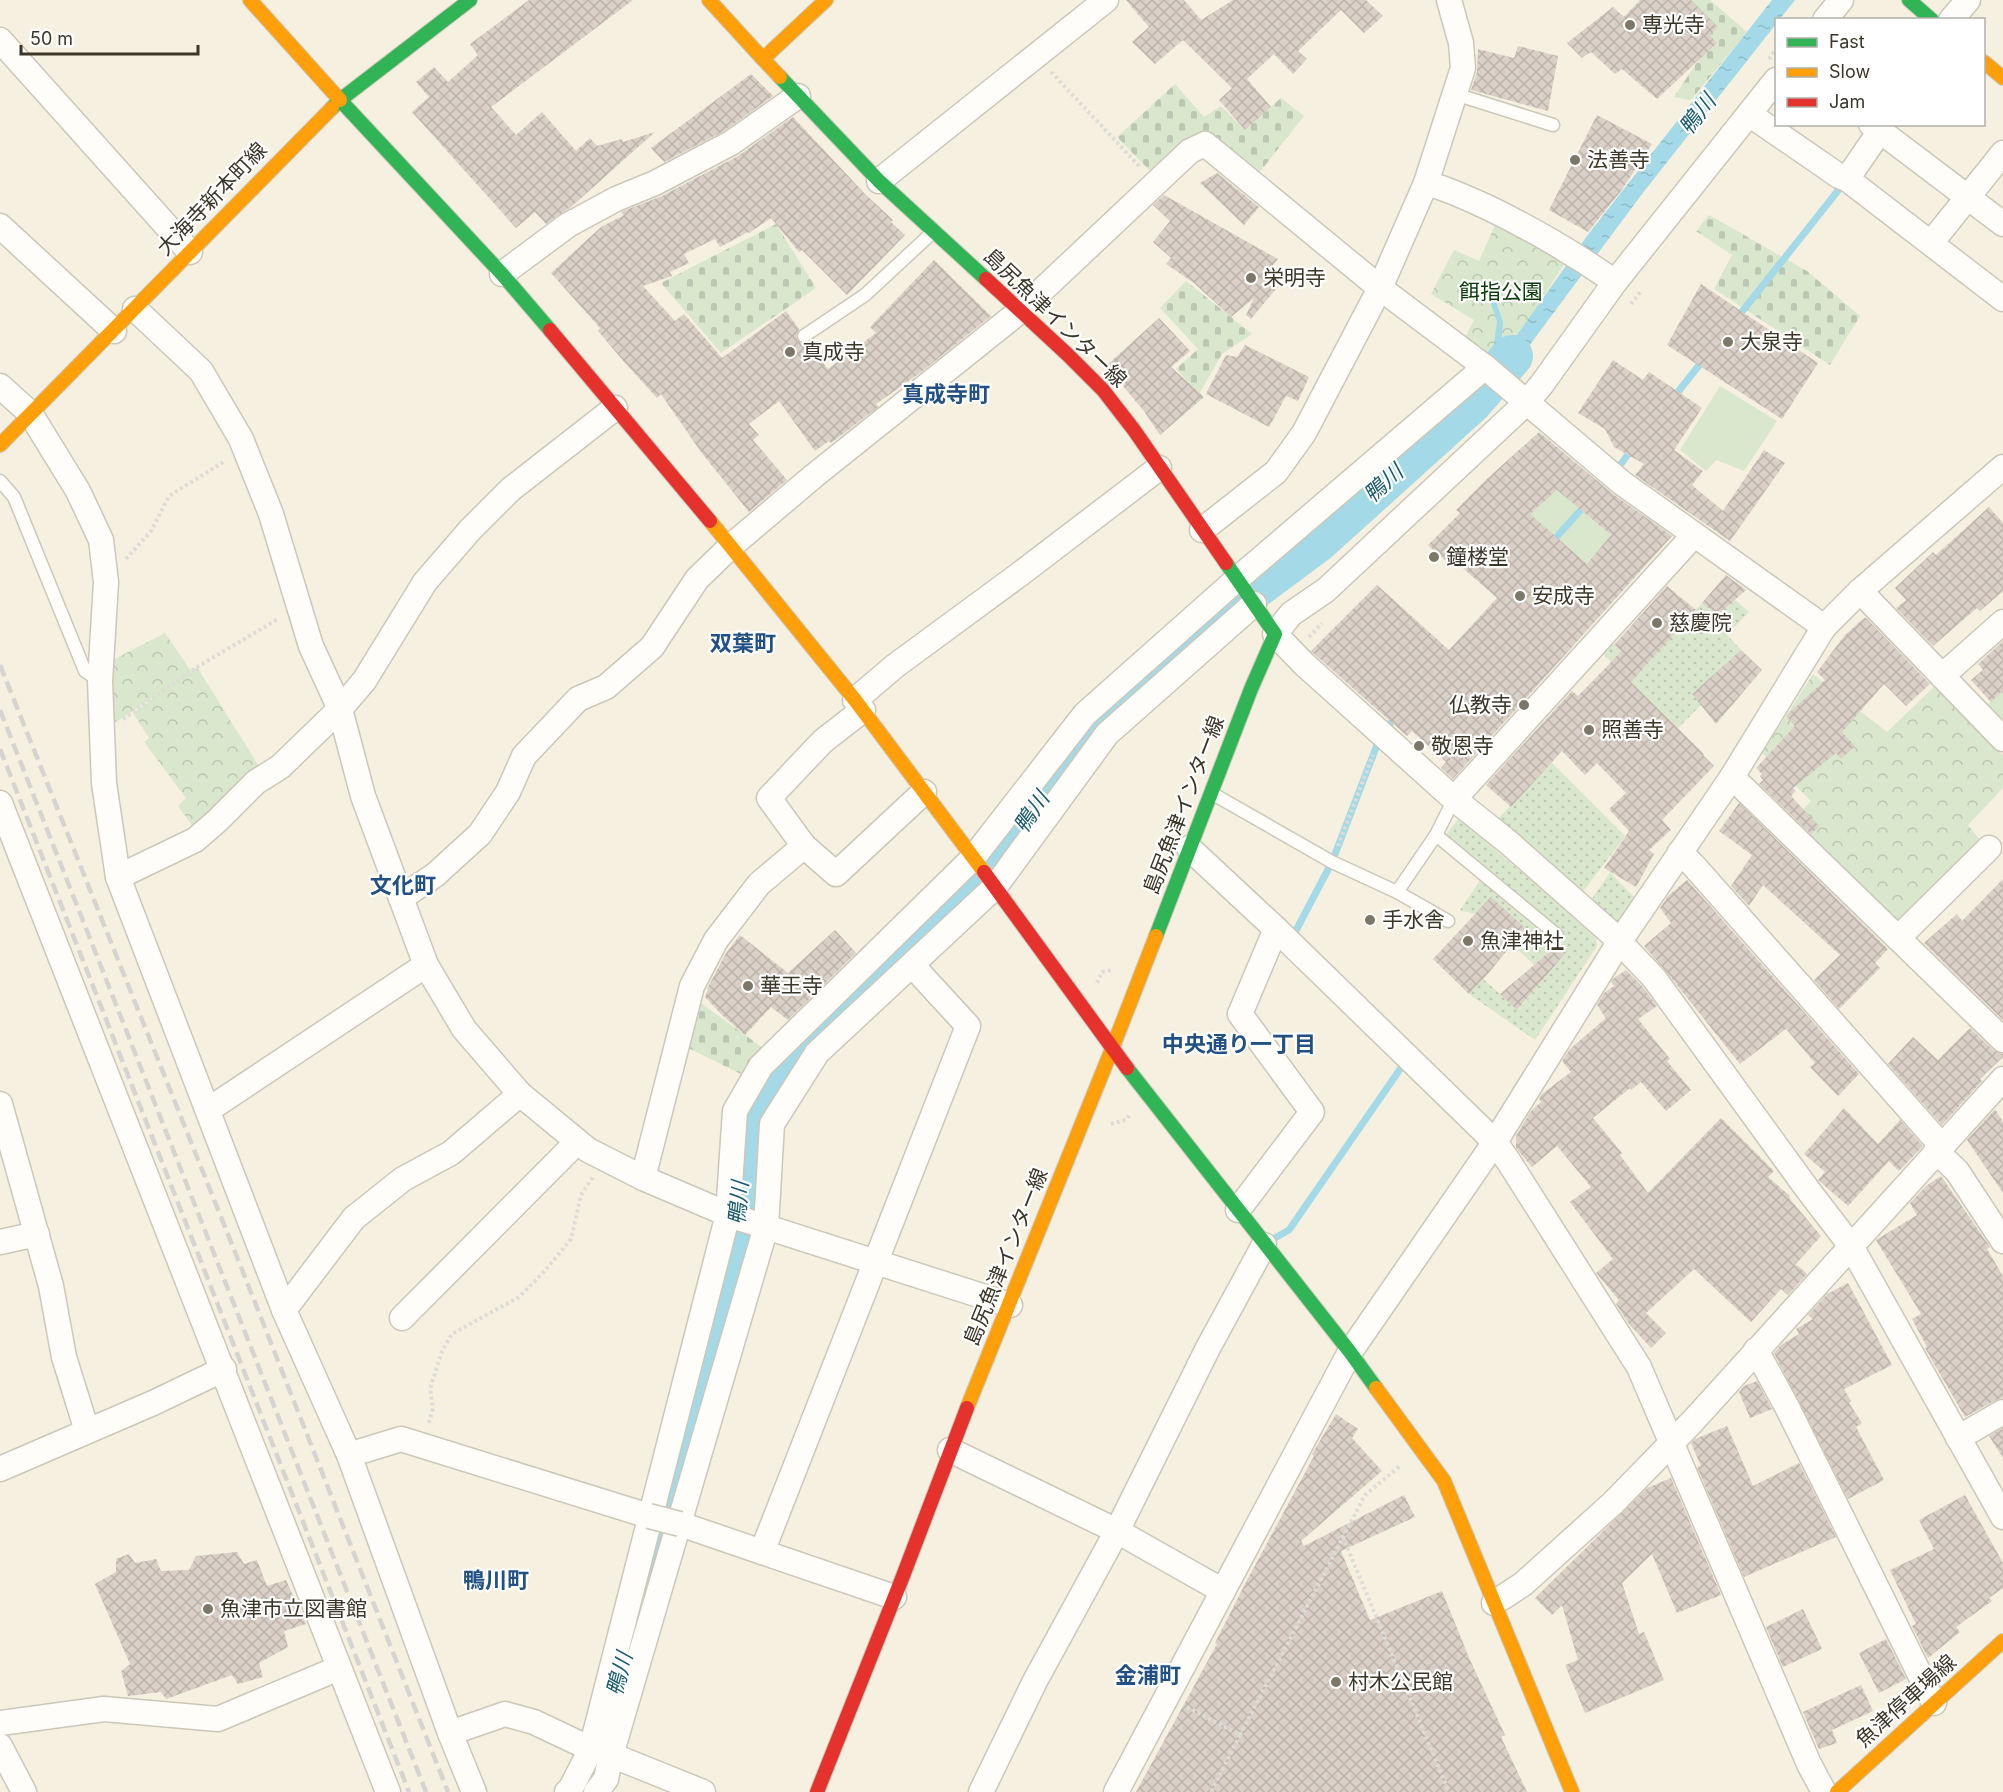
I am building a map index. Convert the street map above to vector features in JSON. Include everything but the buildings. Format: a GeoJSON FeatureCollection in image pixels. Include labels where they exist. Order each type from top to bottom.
{"type":"FeatureCollection","features":[{"type":"Feature","properties":{"kind":"main road"},"geometry":{"type":"LineString","coordinates":[[249,0],[502,274],[731,546],[859,705],[1112,1049],[1350,1352],[1422,1449],[1444,1481],[1572,1792]]}},
{"type":"Feature","properties":{"kind":"main road","name":"大海寺新本町線"},"geometry":{"type":"LineString","coordinates":[[0,445],[340,100],[470,0]]}},
{"type":"Feature","properties":{"kind":"main road"},"geometry":{"type":"LineString","coordinates":[[709,0],[763,59],[826,0]]}},
{"type":"Feature","properties":{"kind":"main road"},"geometry":{"type":"LineString","coordinates":[[1909,0],[1930,18]]}},
{"type":"Feature","properties":{"kind":"main road","name":"島尻魚津インター線"},"geometry":{"type":"LineString","coordinates":[[763,59],[879,181],[1103,390],[1275,634],[1251,688],[1112,1049],[950,1450],[817,1792]]}},
{"type":"Feature","properties":{"kind":"main road"},"geometry":{"type":"LineString","coordinates":[[1985,64],[2003,78]]}},
{"type":"Feature","properties":{"kind":"main road","name":"魚津停車場線"},"geometry":{"type":"LineString","coordinates":[[1837,1792],[2003,1641]]}},
{"type":"Feature","properties":{"kind":"street"},"geometry":{"type":"LineString","coordinates":[[879,181],[1106,0]]}},
{"type":"Feature","properties":{"kind":"street"},"geometry":{"type":"LineString","coordinates":[[1202,530],[1276,472],[1304,433],[1380,288],[1426,183],[1463,68],[1461,43],[1449,0]]}},
{"type":"Feature","properties":{"kind":"street"},"geometry":{"type":"LineString","coordinates":[[1827,18],[1841,0]]}},
{"type":"Feature","properties":{"kind":"street"},"geometry":{"type":"LineString","coordinates":[[1953,18],[1968,0]]}},
{"type":"Feature","properties":{"kind":"street"},"geometry":{"type":"LineString","coordinates":[[0,40],[190,252]]}},
{"type":"Feature","properties":{"kind":"street"},"geometry":{"type":"LineString","coordinates":[[1775,81],[1615,282],[1526,403],[1326,590],[1291,614],[1275,634],[1304,664],[1454,799],[1497,832],[1620,941],[1654,978],[1851,1246],[2003,1517]]}},
{"type":"Feature","properties":{"kind":"street"},"geometry":{"type":"LineString","coordinates":[[502,274],[568,225],[731,143],[798,96]]}},
{"type":"Feature","properties":{"kind":"street"},"geometry":{"type":"LineString","coordinates":[[1749,114],[1839,176],[1847,179],[2003,299]]}},
{"type":"Feature","properties":{"kind":"street"},"geometry":{"type":"LineString","coordinates":[[1847,179],[1876,128],[1969,196],[2003,224]]}},
{"type":"Feature","properties":{"kind":"street"},"geometry":{"type":"LineString","coordinates":[[401,898],[435,875],[480,834],[508,792],[524,756],[578,699],[606,687],[652,647],[697,579],[731,546],[815,475],[1020,311],[1190,151],[1205,144],[1380,288],[1485,367],[1622,483],[1824,627]]}},
{"type":"Feature","properties":{"kind":"street"},"geometry":{"type":"LineString","coordinates":[[1931,243],[2003,153]]}},
{"type":"Feature","properties":{"kind":"street"},"geometry":{"type":"LineString","coordinates":[[1426,183],[1446,188],[1535,231],[1571,251],[1615,282]]}},
{"type":"Feature","properties":{"kind":"street"},"geometry":{"type":"LineString","coordinates":[[0,226],[114,331]]}},
{"type":"Feature","properties":{"kind":"street"},"geometry":{"type":"LineString","coordinates":[[135,309],[201,371],[242,439],[271,514],[311,646],[340,709],[363,796],[426,965],[464,1029],[520,1094],[588,1150],[643,1178],[730,1215],[1010,1305]]}},
{"type":"Feature","properties":{"kind":"street"},"geometry":{"type":"LineString","coordinates":[[596,1792],[606,1779],[601,1752],[730,1215],[735,1111],[761,1066],[973,858],[1085,714],[1236,580],[1485,367]]}},
{"type":"Feature","properties":{"kind":"street"},"geometry":{"type":"LineString","coordinates":[[0,387],[30,413],[78,491],[101,540],[106,582],[100,681],[101,732],[104,783],[118,877],[284,1310],[349,1455],[474,1792]]}},
{"type":"Feature","properties":{"kind":"street"},"geometry":{"type":"LineString","coordinates":[[118,877],[195,840],[256,782],[280,767],[340,709],[364,681],[425,582],[470,530],[511,489],[615,408]]}},
{"type":"Feature","properties":{"kind":"street"},"geometry":{"type":"LineString","coordinates":[[924,792],[836,874],[804,846],[769,798],[895,666],[1159,468]]}},
{"type":"Feature","properties":{"kind":"street"},"geometry":{"type":"LineString","coordinates":[[1116,1792],[1350,1352],[1495,1142],[1620,941],[1732,777],[1824,627],[1860,591],[2002,472]]}},
{"type":"Feature","properties":{"kind":"street"},"geometry":{"type":"LineString","coordinates":[[1454,799],[1694,535]]}},
{"type":"Feature","properties":{"kind":"street"},"geometry":{"type":"LineString","coordinates":[[1860,591],[2003,739]]}},
{"type":"Feature","properties":{"kind":"street"},"geometry":{"type":"LineString","coordinates":[[567,1792],[601,1752],[763,1226],[772,1124],[817,1053],[912,965],[992,883],[1107,734],[1254,604]]}},
{"type":"Feature","properties":{"kind":"street"},"geometry":{"type":"LineString","coordinates":[[1942,676],[2003,622]]}},
{"type":"Feature","properties":{"kind":"street"},"geometry":{"type":"LineString","coordinates":[[1732,777],[2003,1040]]}},
{"type":"Feature","properties":{"kind":"street"},"geometry":{"type":"LineString","coordinates":[[0,803],[139,1160],[224,1369],[387,1792]]}},
{"type":"Feature","properties":{"kind":"street"},"geometry":{"type":"LineString","coordinates":[[643,1178],[692,986],[716,939],[759,884],[804,846]]}},
{"type":"Feature","properties":{"kind":"street"},"geometry":{"type":"LineString","coordinates":[[1189,848],[1276,929],[1495,1142],[1639,1368],[1809,1764],[1824,1792]]}},
{"type":"Feature","properties":{"kind":"street"},"geometry":{"type":"LineString","coordinates":[[1898,938],[1989,848]]}},
{"type":"Feature","properties":{"kind":"street"},"geometry":{"type":"LineString","coordinates":[[1680,852],[1702,874],[1939,1148],[2003,1241]]}},
{"type":"Feature","properties":{"kind":"street"},"geometry":{"type":"LineString","coordinates":[[1238,1210],[1312,1112],[1240,1014],[1276,929]]}},
{"type":"Feature","properties":{"kind":"street"},"geometry":{"type":"LineString","coordinates":[[208,1110],[426,965]]}},
{"type":"Feature","properties":{"kind":"street"},"geometry":{"type":"LineString","coordinates":[[762,1552],[968,1026],[912,965]]}},
{"type":"Feature","properties":{"kind":"street"},"geometry":{"type":"LineString","coordinates":[[1494,1603],[1523,1584],[1612,1503],[1671,1444],[2003,1079]]}},
{"type":"Feature","properties":{"kind":"street"},"geometry":{"type":"LineString","coordinates":[[284,1310],[354,1218],[403,1179],[451,1153],[520,1094]]}},
{"type":"Feature","properties":{"kind":"street"},"geometry":{"type":"LineString","coordinates":[[0,1104],[51,1286],[64,1357],[87,1431]]}},
{"type":"Feature","properties":{"kind":"street"},"geometry":{"type":"LineString","coordinates":[[402,1318],[578,1142]]}},
{"type":"Feature","properties":{"kind":"street"},"geometry":{"type":"LineString","coordinates":[[0,1242],[37,1234]]}},
{"type":"Feature","properties":{"kind":"street"},"geometry":{"type":"LineString","coordinates":[[981,1792],[1035,1681],[1117,1531],[1208,1348],[1264,1245]]}},
{"type":"Feature","properties":{"kind":"street"},"geometry":{"type":"LineString","coordinates":[[1756,1350],[1934,1703]]}},
{"type":"Feature","properties":{"kind":"street"},"geometry":{"type":"LineString","coordinates":[[0,1469],[153,1403],[224,1369]]}},
{"type":"Feature","properties":{"kind":"street"},"geometry":{"type":"LineString","coordinates":[[1959,1438],[2003,1412]]}},
{"type":"Feature","properties":{"kind":"street"},"geometry":{"type":"LineString","coordinates":[[349,1455],[401,1439],[680,1524],[894,1597]]}},
{"type":"Feature","properties":{"kind":"street"},"geometry":{"type":"LineString","coordinates":[[950,1450],[1117,1531],[1223,1591]]}},
{"type":"Feature","properties":{"kind":"street"},"geometry":{"type":"LineString","coordinates":[[0,1723],[104,1709],[218,1719],[339,1668]]}},
{"type":"Feature","properties":{"kind":"street"},"geometry":{"type":"LineString","coordinates":[[450,1732],[505,1714],[534,1722],[601,1752],[704,1792]]}},
{"type":"Feature","properties":{"kind":"street"},"geometry":{"type":"LineString","coordinates":[[0,1746],[24,1792]]}},
{"type":"Feature","properties":{"kind":"lane"},"geometry":{"type":"LineString","coordinates":[[1455,94],[1553,125]]}},
{"type":"Feature","properties":{"kind":"lane"},"geometry":{"type":"LineString","coordinates":[[804,336],[865,295],[933,231]]}},
{"type":"Feature","properties":{"kind":"lane"},"geometry":{"type":"LineString","coordinates":[[0,481],[14,497],[85,671],[100,681]]}},
{"type":"Feature","properties":{"kind":"lane"},"geometry":{"type":"LineString","coordinates":[[1212,794],[1332,862],[1397,892],[1448,921]]}},
{"type":"Feature","properties":{"kind":"lane"},"geometry":{"type":"LineString","coordinates":[[1397,892],[1436,835],[1454,799]]}},
{"type":"Feature","properties":{"kind":"lane"},"geometry":{"type":"LineString","coordinates":[[1436,835],[1557,935]]}},
{"type":"Feature","properties":{"kind":"path"},"geometry":{"type":"LineString","coordinates":[[1036,55],[1156,183]]}},
{"type":"Feature","properties":{"kind":"path"},"geometry":{"type":"LineString","coordinates":[[106,582],[151,531],[169,496],[245,448]]}},
{"type":"Feature","properties":{"kind":"path"},"geometry":{"type":"LineString","coordinates":[[101,732],[140,709],[197,667],[299,606]]}},
{"type":"Feature","properties":{"kind":"path"},"geometry":{"type":"LineString","coordinates":[[1332,862],[1382,732]]}},
{"type":"Feature","properties":{"kind":"path"},"geometry":{"type":"LineString","coordinates":[[423,1445],[434,1408],[430,1389],[442,1351],[452,1334],[519,1297],[543,1273],[571,1239],[581,1195],[605,1159]]}},
{"type":"Feature","properties":{"kind":"path"},"geometry":{"type":"LineString","coordinates":[[1211,1792],[1365,1495],[1422,1449]]}},
{"type":"Feature","properties":{"kind":"path"},"geometry":{"type":"LineString","coordinates":[[1342,1536],[1449,1792]]}},
{"type":"Feature","properties":{"kind":"path"},"geometry":{"type":"LineString","coordinates":[[1168,1697],[1240,1735]]}},
{"type":"Feature","properties":{"kind":"green space"},"geometry":{"type":"Polygon","coordinates":[[[1651,0],[1710,0],[1747,32],[1691,100],[1674,97],[1709,44],[1651,0]]]}},
{"type":"Feature","properties":{"kind":"green space"},"geometry":{"type":"Polygon","coordinates":[[[1175,84],[1204,117],[1221,106],[1245,130],[1281,98],[1304,116],[1259,173],[1204,131],[1154,175],[1117,137],[1175,84]]]}},
{"type":"Feature","properties":{"kind":"green space"},"geometry":{"type":"Polygon","coordinates":[[[1709,215],[1807,271],[1860,316],[1830,365],[1714,289],[1732,255],[1696,231],[1709,215]]]}},
{"type":"Feature","properties":{"kind":"green space","name":"餌指公園"},"geometry":{"type":"Polygon","coordinates":[[[1496,223],[1566,261],[1502,362],[1465,338],[1474,320],[1431,294],[1454,250],[1479,261],[1496,223]]]}},
{"type":"Feature","properties":{"kind":"green space"},"geometry":{"type":"Polygon","coordinates":[[[776,224],[816,288],[721,353],[661,283],[776,224]]]}},
{"type":"Feature","properties":{"kind":"green space"},"geometry":{"type":"Polygon","coordinates":[[[1186,281],[1252,334],[1222,354],[1199,394],[1176,369],[1198,349],[1160,308],[1186,281]]]}},
{"type":"Feature","properties":{"kind":"green space"},"geometry":{"type":"Polygon","coordinates":[[[1720,386],[1777,421],[1744,471],[1716,460],[1706,471],[1680,450],[1720,386]]]}},
{"type":"Feature","properties":{"kind":"green space"},"geometry":{"type":"Polygon","coordinates":[[[1557,490],[1611,535],[1587,564],[1529,514],[1557,490]]]}},
{"type":"Feature","properties":{"kind":"green space"},"geometry":{"type":"Polygon","coordinates":[[[1735,600],[1749,612],[1727,635],[1741,650],[1692,694],[1701,705],[1678,728],[1602,653],[1612,643],[1643,669],[1702,603],[1718,615],[1735,600]]]}},
{"type":"Feature","properties":{"kind":"green space"},"geometry":{"type":"Polygon","coordinates":[[[165,633],[191,671],[197,667],[265,776],[200,836],[178,806],[186,798],[144,742],[149,738],[133,713],[163,691],[101,732],[101,666],[165,633]]]}},
{"type":"Feature","properties":{"kind":"green space"},"geometry":{"type":"Polygon","coordinates":[[[1813,674],[1887,732],[1936,685],[2003,756],[2003,788],[1968,825],[1982,842],[1898,928],[1791,822],[1811,801],[1762,753],[1813,674]]]}},
{"type":"Feature","properties":{"kind":"green space"},"geometry":{"type":"Polygon","coordinates":[[[2003,690],[2003,722],[1987,705],[2003,690]]]}},
{"type":"Feature","properties":{"kind":"green space"},"geometry":{"type":"Polygon","coordinates":[[[1551,762],[1625,836],[1576,901],[1498,819],[1551,762]]]}},
{"type":"Feature","properties":{"kind":"green space"},"geometry":{"type":"Polygon","coordinates":[[[1459,818],[1596,937],[1597,946],[1535,1040],[1469,994],[1483,979],[1518,1010],[1546,976],[1475,914],[1460,910],[1481,879],[1438,845],[1459,818]]]}},
{"type":"Feature","properties":{"kind":"green space"},"geometry":{"type":"Polygon","coordinates":[[[1610,872],[1636,899],[1612,934],[1585,909],[1610,872]]]}},
{"type":"Feature","properties":{"kind":"green space"},"geometry":{"type":"Polygon","coordinates":[[[694,998],[763,1048],[745,1076],[682,1045],[694,998]]]}},
{"type":"Feature","properties":{"kind":"water"},"geometry":{"type":"Polygon","coordinates":[[[1772,0],[1795,0],[1781,18],[1775,18],[1775,25],[1642,194],[1512,369],[1469,409],[1494,368],[1497,321],[1490,301],[1497,289],[1503,293],[1497,305],[1503,322],[1500,359],[1587,236],[1772,0]]]}},
{"type":"Feature","properties":{"kind":"waterway"},"geometry":{"type":"LineString","coordinates":[[1737,318],[1844,183]]}},
{"type":"Feature","properties":{"kind":"waterway","name":"鴨川"},"geometry":{"type":"LineString","coordinates":[[650,1563],[734,1248],[745,1127],[765,1088],[806,1042],[1013,839],[1095,718],[1205,625],[1317,542],[1471,403],[1512,356]]}},
{"type":"Feature","properties":{"kind":"waterway"},"geometry":{"type":"LineString","coordinates":[[1674,397],[1704,359]]}},
{"type":"Feature","properties":{"kind":"waterway"},"geometry":{"type":"LineString","coordinates":[[1614,473],[1633,448]]}},
{"type":"Feature","properties":{"kind":"waterway"},"geometry":{"type":"LineString","coordinates":[[1552,542],[1587,503]]}},
{"type":"Feature","properties":{"kind":"waterway"},"geometry":{"type":"LineString","coordinates":[[1292,938],[1332,862],[1382,732],[1397,716]]}},
{"type":"Feature","properties":{"kind":"waterway"},"geometry":{"type":"LineString","coordinates":[[1273,1239],[1289,1230],[1405,1062]]}},
{"type":"Feature","properties":{"kind":"railway"},"geometry":{"type":"LineString","coordinates":[[0,665],[448,1792]]}},
{"type":"Feature","properties":{"kind":"railway"},"geometry":{"type":"LineString","coordinates":[[0,710],[426,1792]]}},
{"type":"Feature","properties":{"kind":"railway"},"geometry":{"type":"LineString","coordinates":[[0,749],[409,1792]]}},
{"type":"Feature","properties":{"kind":"traffic: fast"},"geometry":{"type":"LineString","coordinates":[[332,108],[470,0]]}},
{"type":"Feature","properties":{"kind":"traffic: fast"},"geometry":{"type":"LineString","coordinates":[[1909,0],[1930,18]]}},
{"type":"Feature","properties":{"kind":"traffic: fast"},"geometry":{"type":"LineString","coordinates":[[780,77],[879,181],[986,279]]}},
{"type":"Feature","properties":{"kind":"traffic: fast"},"geometry":{"type":"LineString","coordinates":[[340,100],[502,274],[550,330]]}},
{"type":"Feature","properties":{"kind":"traffic: fast"},"geometry":{"type":"LineString","coordinates":[[1156,936],[1251,689],[1275,634],[1226,563]]}},
{"type":"Feature","properties":{"kind":"traffic: fast"},"geometry":{"type":"LineString","coordinates":[[1127,1068],[1376,1388]]}},
{"type":"Feature","properties":{"kind":"traffic: slow"},"geometry":{"type":"LineString","coordinates":[[250,0],[340,100]]}},
{"type":"Feature","properties":{"kind":"traffic: slow"},"geometry":{"type":"LineString","coordinates":[[709,0],[763,59]]}},
{"type":"Feature","properties":{"kind":"traffic: slow"},"geometry":{"type":"LineString","coordinates":[[780,77],[763,59],[826,0]]}},
{"type":"Feature","properties":{"kind":"traffic: slow"},"geometry":{"type":"LineString","coordinates":[[1985,63],[2003,78]]}},
{"type":"Feature","properties":{"kind":"traffic: slow"},"geometry":{"type":"LineString","coordinates":[[0,445],[332,108]]}},
{"type":"Feature","properties":{"kind":"traffic: slow"},"geometry":{"type":"LineString","coordinates":[[710,521],[855,700],[984,872]]}},
{"type":"Feature","properties":{"kind":"traffic: slow"},"geometry":{"type":"LineString","coordinates":[[967,1408],[1156,936]]}},
{"type":"Feature","properties":{"kind":"traffic: slow"},"geometry":{"type":"LineString","coordinates":[[1376,1388],[1444,1481],[1572,1792]]}},
{"type":"Feature","properties":{"kind":"traffic: slow"},"geometry":{"type":"LineString","coordinates":[[1837,1792],[2003,1641]]}},
{"type":"Feature","properties":{"kind":"traffic: jam"},"geometry":{"type":"LineString","coordinates":[[986,279],[1103,390],[1134,430],[1226,563]]}},
{"type":"Feature","properties":{"kind":"traffic: jam"},"geometry":{"type":"LineString","coordinates":[[550,330],[710,521]]}},
{"type":"Feature","properties":{"kind":"traffic: jam"},"geometry":{"type":"LineString","coordinates":[[984,872],[1127,1068]]}},
{"type":"Feature","properties":{"kind":"traffic: jam"},"geometry":{"type":"LineString","coordinates":[[817,1792],[967,1408]]}},
{"type":"Feature","properties":{"kind":"place","name":"専光寺"},"geometry":{"type":"Point","coordinates":[1630,25]}},
{"type":"Feature","properties":{"kind":"place","name":"法善寺"},"geometry":{"type":"Point","coordinates":[1575,160]}},
{"type":"Feature","properties":{"kind":"place","name":"栄明寺"},"geometry":{"type":"Point","coordinates":[1251,278]}},
{"type":"Feature","properties":{"kind":"place","name":"大泉寺"},"geometry":{"type":"Point","coordinates":[1728,342]}},
{"type":"Feature","properties":{"kind":"place","name":"真成寺"},"geometry":{"type":"Point","coordinates":[790,352]}},
{"type":"Feature","properties":{"kind":"place","name":"鐘楼堂"},"geometry":{"type":"Point","coordinates":[1434,557]}},
{"type":"Feature","properties":{"kind":"place","name":"安成寺"},"geometry":{"type":"Point","coordinates":[1520,596]}},
{"type":"Feature","properties":{"kind":"place","name":"慈慶院"},"geometry":{"type":"Point","coordinates":[1657,623]}},
{"type":"Feature","properties":{"kind":"place","name":"仏教寺"},"geometry":{"type":"Point","coordinates":[1524,705]}},
{"type":"Feature","properties":{"kind":"place","name":"照善寺"},"geometry":{"type":"Point","coordinates":[1589,730]}},
{"type":"Feature","properties":{"kind":"place","name":"敬恩寺"},"geometry":{"type":"Point","coordinates":[1419,746]}},
{"type":"Feature","properties":{"kind":"place","name":"手水舎"},"geometry":{"type":"Point","coordinates":[1370,920]}},
{"type":"Feature","properties":{"kind":"place","name":"魚津神社"},"geometry":{"type":"Point","coordinates":[1468,941]}},
{"type":"Feature","properties":{"kind":"place","name":"華王寺"},"geometry":{"type":"Point","coordinates":[748,986]}},
{"type":"Feature","properties":{"kind":"place","name":"魚津市立図書館"},"geometry":{"type":"Point","coordinates":[208,1609]}},
{"type":"Feature","properties":{"kind":"place","name":"村木公民館"},"geometry":{"type":"Point","coordinates":[1336,1682]}},
{"type":"Feature","properties":{"kind":"district","name":"真成寺町"},"geometry":{"type":"Point","coordinates":[946,394]}},
{"type":"Feature","properties":{"kind":"district","name":"双葉町"},"geometry":{"type":"Point","coordinates":[743,643]}},
{"type":"Feature","properties":{"kind":"district","name":"文化町"},"geometry":{"type":"Point","coordinates":[403,885]}},
{"type":"Feature","properties":{"kind":"district","name":"中央通り一丁目"},"geometry":{"type":"Point","coordinates":[1239,1044]}},
{"type":"Feature","properties":{"kind":"district","name":"鴨川町"},"geometry":{"type":"Point","coordinates":[496,1580]}},
{"type":"Feature","properties":{"kind":"district","name":"金浦町"},"geometry":{"type":"Point","coordinates":[1148,1675]}}]}
